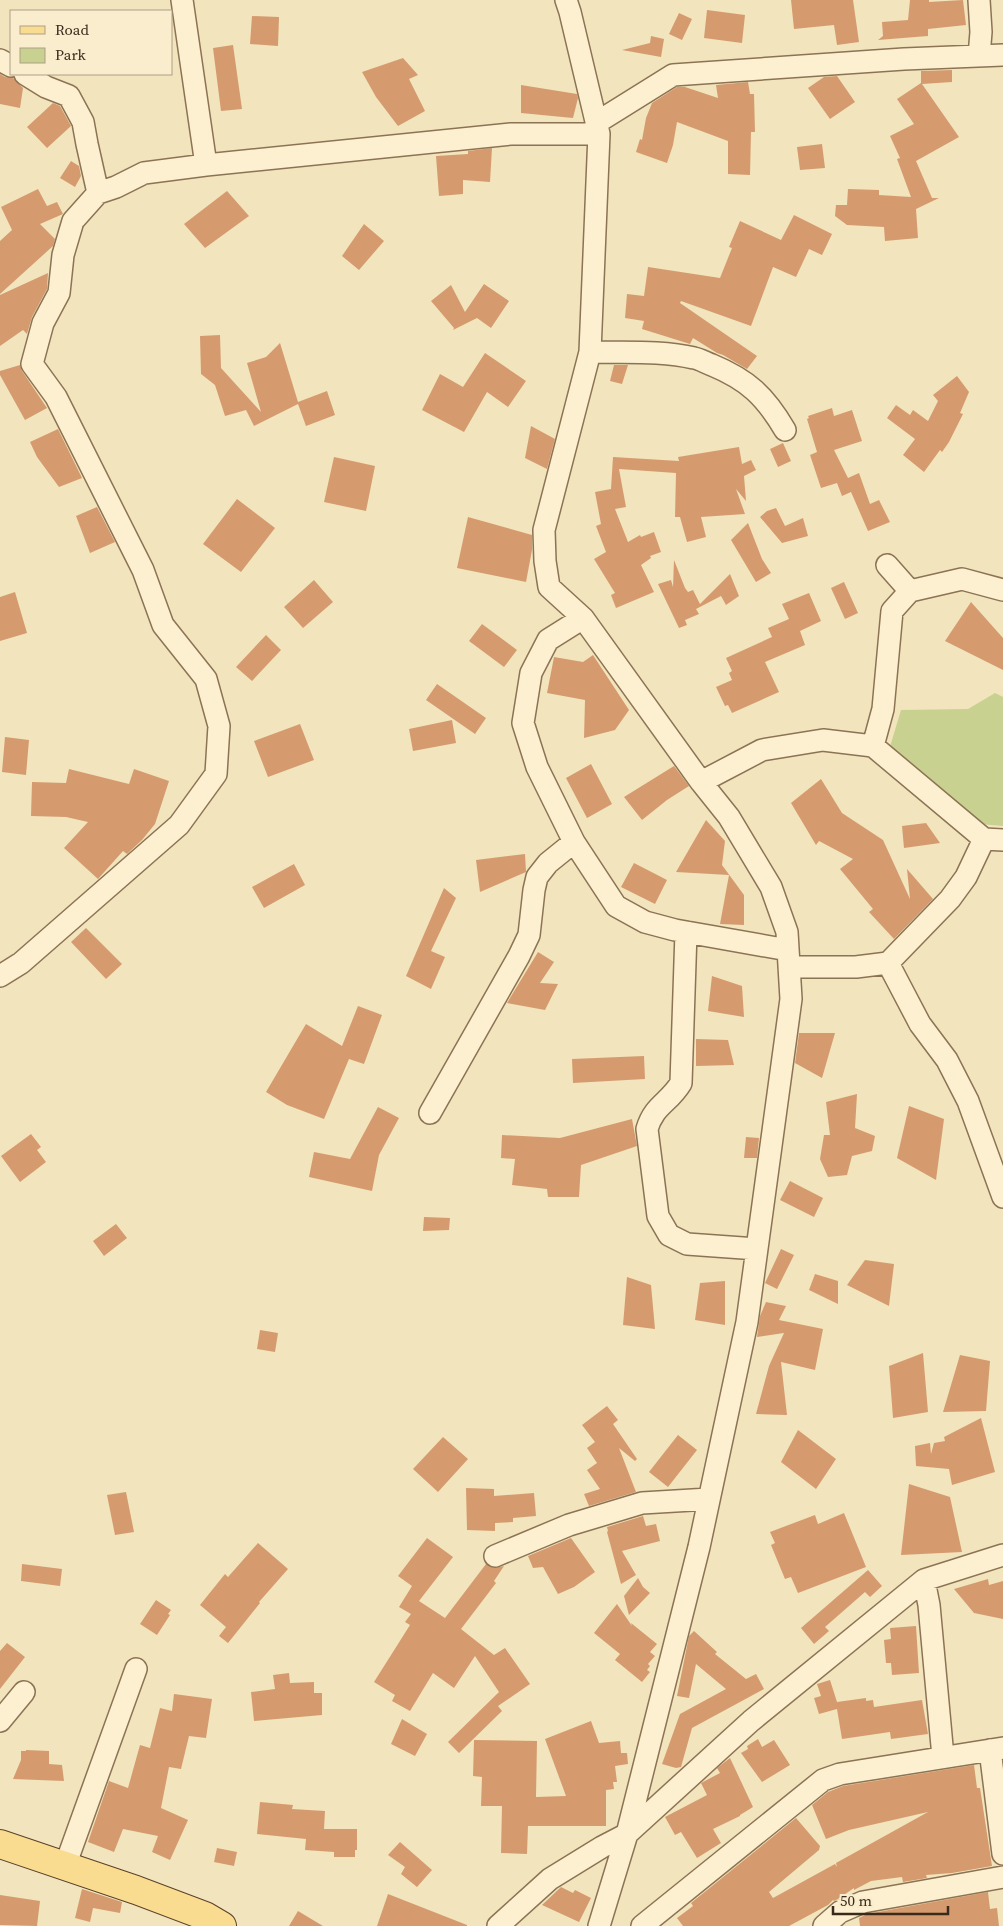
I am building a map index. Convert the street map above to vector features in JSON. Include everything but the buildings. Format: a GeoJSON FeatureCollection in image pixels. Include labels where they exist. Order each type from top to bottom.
{"type":"FeatureCollection","features":[{"type":"Feature","properties":{"kind":"main road"},"geometry":{"type":"LineString","coordinates":[[0,1844],[136,1890],[205,1916],[222,1926]]}},
{"type":"Feature","properties":{"kind":"street"},"geometry":{"type":"LineString","coordinates":[[182,0],[206,165]]}},
{"type":"Feature","properties":{"kind":"street"},"geometry":{"type":"LineString","coordinates":[[566,0],[597,128],[590,352],[544,530],[545,561],[550,587],[583,618],[701,782],[729,817],[771,887],[787,932],[791,999],[747,1322],[709,1499],[627,1834],[599,1926]]}},
{"type":"Feature","properties":{"kind":"street"},"geometry":{"type":"LineString","coordinates":[[979,0],[981,32],[979,56]]}},
{"type":"Feature","properties":{"kind":"street"},"geometry":{"type":"LineString","coordinates":[[0,976],[21,963],[179,825],[216,774],[219,726],[206,678],[163,625],[142,570],[56,396],[32,364],[43,323],[59,293],[63,256],[73,221],[98,193],[116,187],[144,173],[511,134],[597,128],[672,75],[904,60],[1003,56]]}},
{"type":"Feature","properties":{"kind":"street"},"geometry":{"type":"LineString","coordinates":[[27,75],[46,87],[69,96],[84,122],[98,193]]}},
{"type":"Feature","properties":{"kind":"street"},"geometry":{"type":"LineString","coordinates":[[590,352],[658,354],[694,358],[734,374],[742,380],[758,393],[773,410],[785,430]]}},
{"type":"Feature","properties":{"kind":"street"},"geometry":{"type":"LineString","coordinates":[[887,565],[910,591]]}},
{"type":"Feature","properties":{"kind":"street"},"geometry":{"type":"LineString","coordinates":[[873,746],[883,709],[892,611],[910,591],[962,579],[1003,590]]}},
{"type":"Feature","properties":{"kind":"street"},"geometry":{"type":"LineString","coordinates":[[583,618],[548,640],[531,673],[523,723],[537,767],[574,842],[616,906],[645,922],[789,959],[856,967],[888,963],[955,892],[993,839],[873,746],[823,740],[762,750],[701,782]]}},
{"type":"Feature","properties":{"kind":"street"},"geometry":{"type":"LineString","coordinates":[[430,1113],[529,935],[537,877],[548,863],[574,842]]}},
{"type":"Feature","properties":{"kind":"street"},"geometry":{"type":"LineString","coordinates":[[686,932],[681,1083],[676,1091],[650,1117],[647,1129],[658,1216],[669,1235],[688,1244],[757,1249]]}},
{"type":"Feature","properties":{"kind":"street"},"geometry":{"type":"LineString","coordinates":[[888,963],[920,1024],[947,1060],[968,1101],[1003,1197]]}},
{"type":"Feature","properties":{"kind":"street"},"geometry":{"type":"LineString","coordinates":[[495,1556],[569,1524],[642,1503],[709,1499]]}},
{"type":"Feature","properties":{"kind":"street"},"geometry":{"type":"LineString","coordinates":[[498,1926],[550,1879],[627,1834],[751,1721],[924,1580],[1003,1555]]}},
{"type":"Feature","properties":{"kind":"street"},"geometry":{"type":"LineString","coordinates":[[924,1580],[929,1606],[943,1757]]}},
{"type":"Feature","properties":{"kind":"street"},"geometry":{"type":"LineString","coordinates":[[65,1866],[136,1669]]}},
{"type":"Feature","properties":{"kind":"street"},"geometry":{"type":"LineString","coordinates":[[0,1721],[24,1692]]}},
{"type":"Feature","properties":{"kind":"street"},"geometry":{"type":"LineString","coordinates":[[642,1926],[823,1780],[840,1774],[996,1749],[1003,1854]]}},
{"type":"Feature","properties":{"kind":"street"},"geometry":{"type":"LineString","coordinates":[[824,1926],[840,1912],[863,1902],[1003,1878]]}},
{"type":"Feature","properties":{"kind":"green space"},"geometry":{"type":"Polygon","coordinates":[[[995,693],[1003,697],[1003,826],[980,824],[889,750],[901,710],[968,709],[995,693]]]}}]}
